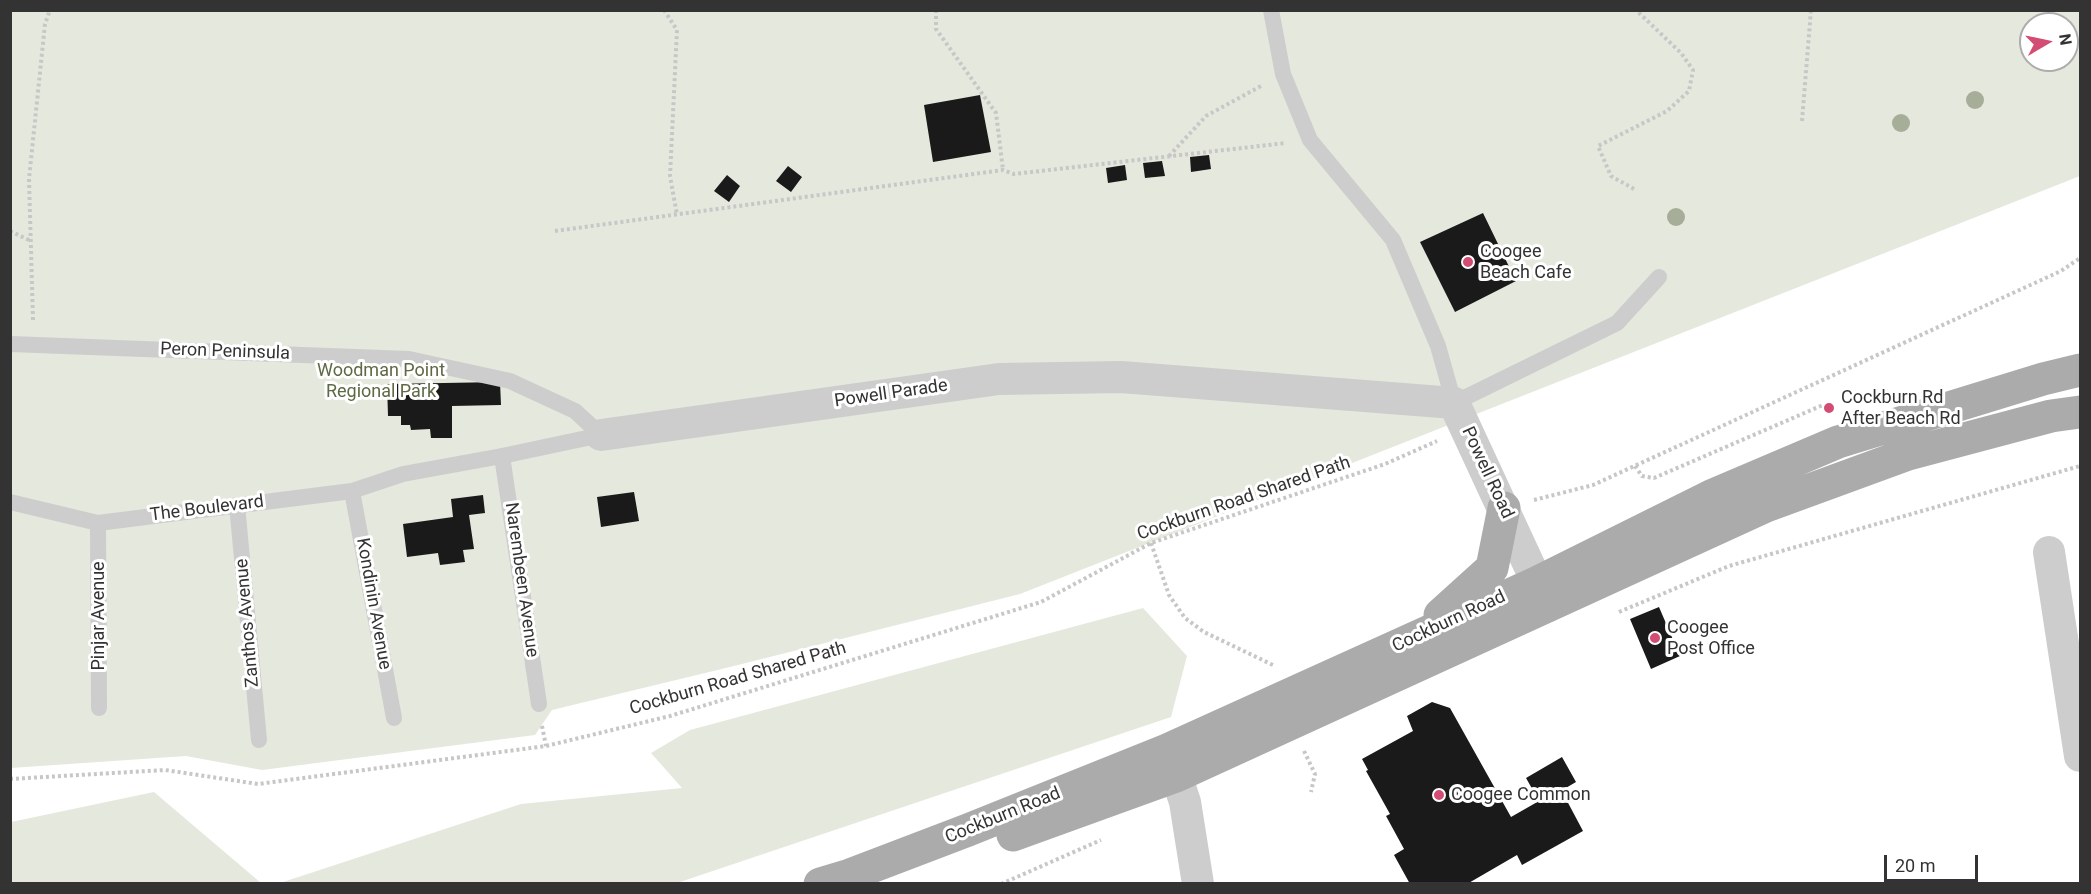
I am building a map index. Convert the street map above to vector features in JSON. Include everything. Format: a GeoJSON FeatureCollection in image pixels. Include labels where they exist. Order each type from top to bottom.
{"type":"FeatureCollection","features":[{"type":"Feature","properties":{"kind":"main road","name":"Cockburn Road"},"geometry":{"type":"LineString","coordinates":[[879,884],[1172,763],[1542,594],[1711,496],[1838,442],[2043,379],[2080,370]]}},
{"type":"Feature","properties":{"kind":"main road","name":"Cockburn Road"},"geometry":{"type":"LineString","coordinates":[[820,884],[850,875],[957,834],[1172,763],[1417,637],[1542,594],[1777,502],[1908,454],[2051,416],[2080,412]]}},
{"type":"Feature","properties":{"kind":"main road"},"geometry":{"type":"LineString","coordinates":[[1417,637],[1492,568],[1503,508]]}},
{"type":"Feature","properties":{"kind":"street","name":"Powell Parade"},"geometry":{"type":"LineString","coordinates":[[601,435],[999,379],[1121,377],[1454,403]]}},
{"type":"Feature","properties":{"kind":"street","name":"Powell Road"},"geometry":{"type":"LineString","coordinates":[[1454,403],[1542,594]]}},
{"type":"Feature","properties":{"kind":"street"},"geometry":{"type":"LineString","coordinates":[[2049,552],[2080,756]]}},
{"type":"Feature","properties":{"kind":"street"},"geometry":{"type":"LineString","coordinates":[[1172,763],[1185,802],[1198,884]]}},
{"type":"Feature","properties":{"kind":"lane"},"geometry":{"type":"LineString","coordinates":[[1271,10],[1283,74],[1310,140],[1393,240],[1438,346],[1454,403],[1617,323],[1659,278]]}},
{"type":"Feature","properties":{"kind":"lane","name":"Peron Peninsula"},"geometry":{"type":"LineString","coordinates":[[10,344],[409,359],[510,381],[574,411],[601,435]]}},
{"type":"Feature","properties":{"kind":"lane","name":"Powell Parade"},"geometry":{"type":"LineString","coordinates":[[403,474],[601,435]]}},
{"type":"Feature","properties":{"kind":"lane","name":"Narembeen Avenue"},"geometry":{"type":"LineString","coordinates":[[502,456],[539,704]]}},
{"type":"Feature","properties":{"kind":"lane","name":"The Boulevard"},"geometry":{"type":"LineString","coordinates":[[10,502],[98,523],[352,491],[403,474]]}},
{"type":"Feature","properties":{"kind":"lane","name":"Kondinin Avenue"},"geometry":{"type":"LineString","coordinates":[[352,491],[394,718]]}},
{"type":"Feature","properties":{"kind":"lane","name":"Zanthos Avenue"},"geometry":{"type":"LineString","coordinates":[[237,505],[259,740]]}},
{"type":"Feature","properties":{"kind":"lane","name":"Pinjar Avenue"},"geometry":{"type":"LineString","coordinates":[[98,523],[99,708]]}},
{"type":"Feature","properties":{"kind":"path"},"geometry":{"type":"LineString","coordinates":[[33,345],[29,180],[45,24],[50,10]]}},
{"type":"Feature","properties":{"kind":"path"},"geometry":{"type":"LineString","coordinates":[[664,10],[676,30],[670,176],[677,215]]}},
{"type":"Feature","properties":{"kind":"path"},"geometry":{"type":"LineString","coordinates":[[936,10],[936,29],[996,112],[1003,170]]}},
{"type":"Feature","properties":{"kind":"path"},"geometry":{"type":"LineString","coordinates":[[1634,189],[1611,176],[1598,146],[1667,111],[1689,91],[1694,70],[1681,53],[1636,10]]}},
{"type":"Feature","properties":{"kind":"path"},"geometry":{"type":"LineString","coordinates":[[1802,121],[1811,10]]}},
{"type":"Feature","properties":{"kind":"path"},"geometry":{"type":"LineString","coordinates":[[1169,156],[1206,116],[1283,74]]}},
{"type":"Feature","properties":{"kind":"path"},"geometry":{"type":"LineString","coordinates":[[555,231],[1003,170],[1014,174],[1310,140]]}},
{"type":"Feature","properties":{"kind":"path"},"geometry":{"type":"LineString","coordinates":[[10,231],[32,242]]}},
{"type":"Feature","properties":{"kind":"path"},"geometry":{"type":"LineString","coordinates":[[1503,508],[1593,485],[2061,271],[2080,258]]}},
{"type":"Feature","properties":{"kind":"path"},"geometry":{"type":"LineString","coordinates":[[1635,466],[1642,476],[1654,478],[1823,405]]}},
{"type":"Feature","properties":{"kind":"path","name":"Cockburn Road Shared Path"},"geometry":{"type":"LineString","coordinates":[[10,779],[165,770],[258,784],[546,746],[670,716],[1041,602],[1151,543],[1384,464],[1437,441],[1444,446]]}},
{"type":"Feature","properties":{"kind":"path"},"geometry":{"type":"LineString","coordinates":[[1610,616],[1729,566],[2080,466]]}},
{"type":"Feature","properties":{"kind":"path"},"geometry":{"type":"LineString","coordinates":[[1151,543],[1169,595],[1185,618],[1203,632],[1282,670]]}},
{"type":"Feature","properties":{"kind":"path"},"geometry":{"type":"LineString","coordinates":[[1294,756],[1312,748]]}},
{"type":"Feature","properties":{"kind":"path"},"geometry":{"type":"LineString","coordinates":[[1304,751],[1315,774],[1311,792]]}},
{"type":"Feature","properties":{"kind":"green space","name":"Woodman Point Regional Park"},"geometry":{"type":"Polygon","coordinates":[[[11,11],[2080,11],[2080,176],[1020,594],[552,710],[535,735],[262,770],[186,756],[11,768],[11,11]]]}},
{"type":"Feature","properties":{"kind":"green space"},"geometry":{"type":"Polygon","coordinates":[[[1143,608],[1187,656],[1171,717],[677,883],[280,883],[521,804],[682,788],[651,753],[690,730],[1143,608]]]}},
{"type":"Feature","properties":{"kind":"green space"},"geometry":{"type":"Polygon","coordinates":[[[154,792],[261,883],[11,883],[11,822],[154,792]]]}},
{"type":"Feature","properties":{"kind":"building"},"geometry":{"type":"Polygon","coordinates":[[[980,95],[991,152],[933,162],[924,105],[980,95]]]}},
{"type":"Feature","properties":{"kind":"building"},"geometry":{"type":"Polygon","coordinates":[[[1209,155],[1211,169],[1191,172],[1190,157],[1209,155]]]}},
{"type":"Feature","properties":{"kind":"building"},"geometry":{"type":"Polygon","coordinates":[[[1162,161],[1165,176],[1145,178],[1143,163],[1162,161]]]}},
{"type":"Feature","properties":{"kind":"building"},"geometry":{"type":"Polygon","coordinates":[[[1125,165],[1127,180],[1108,183],[1106,168],[1125,165]]]}},
{"type":"Feature","properties":{"kind":"building"},"geometry":{"type":"Polygon","coordinates":[[[788,166],[802,177],[791,192],[776,181],[788,166]]]}},
{"type":"Feature","properties":{"kind":"building"},"geometry":{"type":"Polygon","coordinates":[[[727,175],[740,186],[729,202],[714,191],[727,175]]]}},
{"type":"Feature","properties":{"kind":"building","name":"Coogee Beach Cafe"},"geometry":{"type":"Polygon","coordinates":[[[1483,213],[1516,281],[1455,312],[1420,242],[1483,213]]]}},
{"type":"Feature","properties":{"kind":"building"},"geometry":{"type":"Polygon","coordinates":[[[500,382],[501,405],[452,406],[452,438],[431,438],[430,429],[411,430],[410,425],[401,425],[401,416],[388,416],[387,384],[500,382]]]}},
{"type":"Feature","properties":{"kind":"building"},"geometry":{"type":"Polygon","coordinates":[[[634,492],[639,521],[601,527],[597,497],[634,492]]]}},
{"type":"Feature","properties":{"kind":"building"},"geometry":{"type":"Polygon","coordinates":[[[483,495],[485,513],[469,515],[474,549],[463,550],[465,562],[440,565],[438,553],[407,557],[403,524],[453,517],[451,499],[483,495]]]}},
{"type":"Feature","properties":{"kind":"building","name":"Coogee Post Office"},"geometry":{"type":"Polygon","coordinates":[[[1659,607],[1680,656],[1651,669],[1630,619],[1659,607]]]}},
{"type":"Feature","properties":{"kind":"building","name":"Coogee Common"},"geometry":{"type":"Polygon","coordinates":[[[1432,702],[1450,708],[1511,817],[1539,801],[1526,778],[1562,757],[1576,782],[1559,792],[1563,800],[1566,799],[1583,831],[1522,865],[1517,855],[1467,884],[1410,884],[1394,855],[1404,849],[1386,816],[1390,814],[1366,771],[1368,770],[1362,759],[1413,731],[1407,716],[1432,702]]]}},
{"type":"Feature","properties":{"kind":"place","name":"Coogee Beach Cafe"},"geometry":{"type":"Point","coordinates":[1468,262]}},
{"type":"Feature","properties":{"kind":"place","name":"Cockburn Rd After Beach Rd"},"geometry":{"type":"Point","coordinates":[1829,408]}},
{"type":"Feature","properties":{"kind":"place","name":"Coogee Post Office"},"geometry":{"type":"Point","coordinates":[1655,638]}},
{"type":"Feature","properties":{"kind":"place","name":"Coogee Common"},"geometry":{"type":"Point","coordinates":[1439,795]}}]}
